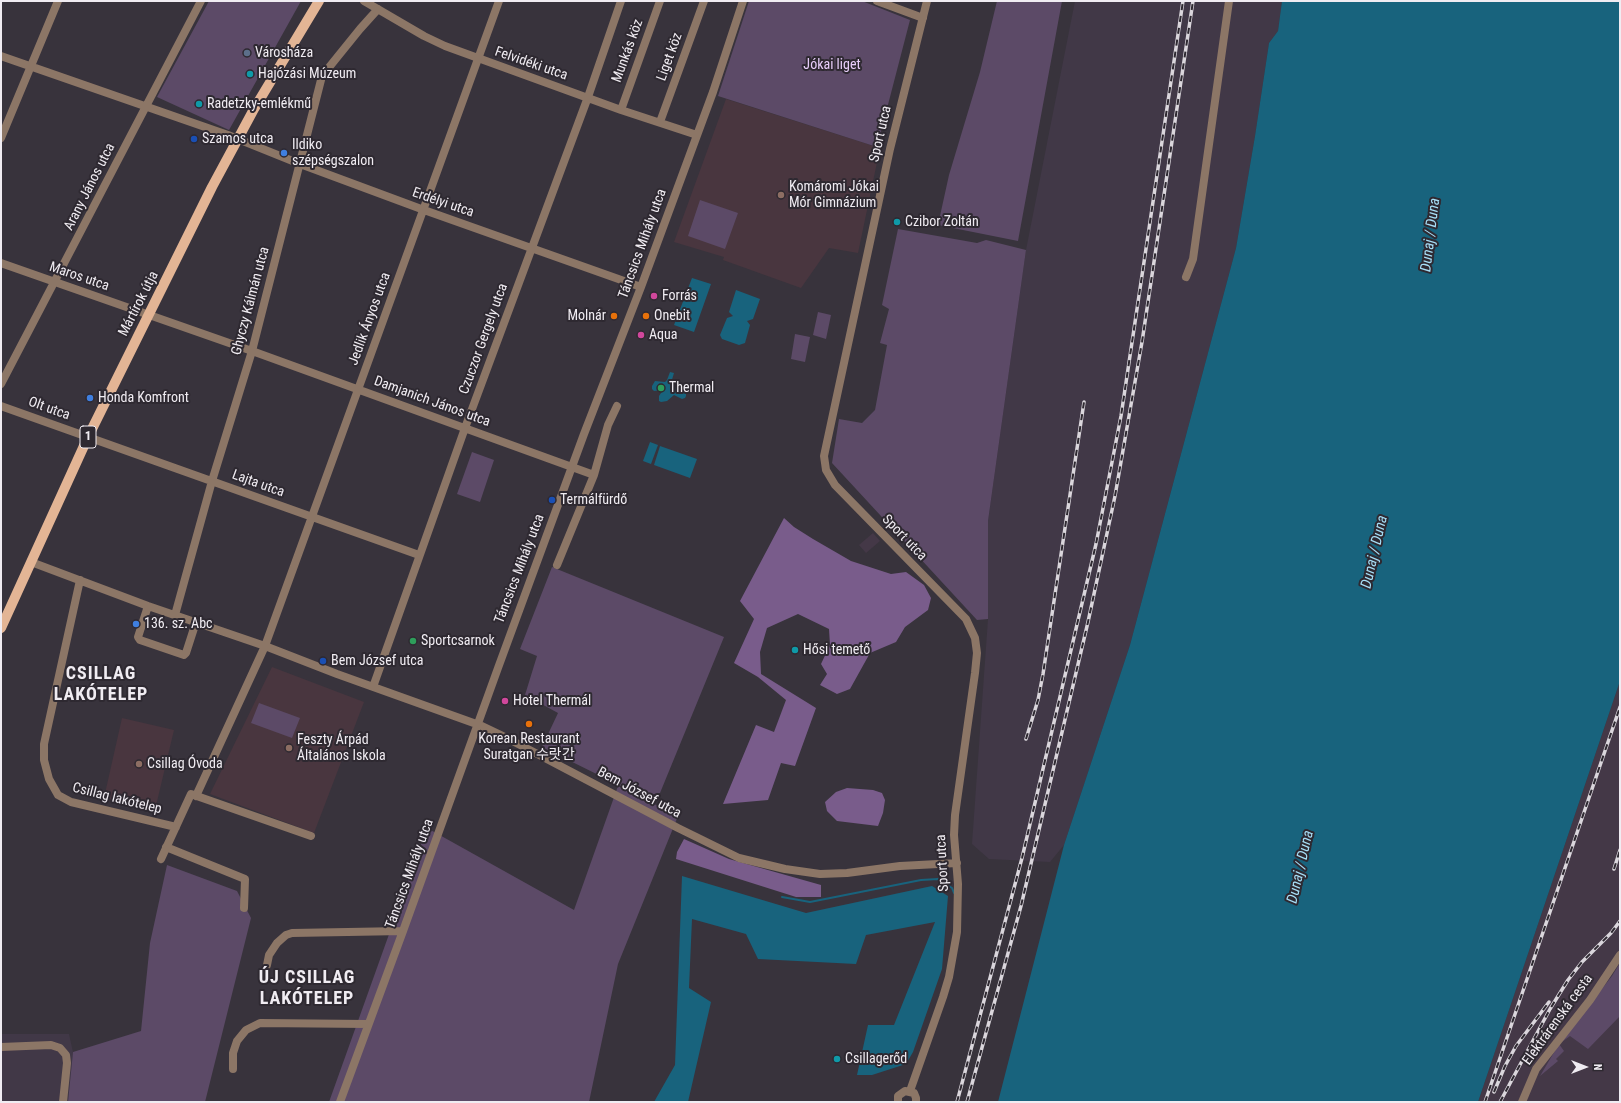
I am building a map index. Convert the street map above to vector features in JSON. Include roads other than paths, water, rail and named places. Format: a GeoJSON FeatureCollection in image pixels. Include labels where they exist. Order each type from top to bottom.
{"type":"FeatureCollection","features":[{"type":"Feature","properties":{"kind":"main road","name":"Mártírok útja"},"geometry":{"type":"LineString","coordinates":[[1,628],[88,437],[212,187],[237,139],[319,1]]}},
{"type":"Feature","properties":{"kind":"street"},"geometry":{"type":"LineString","coordinates":[[1,138],[58,1]]}},
{"type":"Feature","properties":{"kind":"street","name":"Arany János utca"},"geometry":{"type":"LineString","coordinates":[[1,384],[201,1]]}},
{"type":"Feature","properties":{"kind":"street","name":"Felvidéki utca"},"geometry":{"type":"LineString","coordinates":[[364,1],[424,36],[479,59],[621,110],[697,135]]}},
{"type":"Feature","properties":{"kind":"street","name":"Jedlik Ányos utca"},"geometry":{"type":"LineString","coordinates":[[265,646],[499,1]]}},
{"type":"Feature","properties":{"kind":"street","name":"Czuczor Gergely utca"},"geometry":{"type":"LineString","coordinates":[[373,687],[419,555],[531,247],[588,97],[621,1]]}},
{"type":"Feature","properties":{"kind":"street","name":"Munkás köz"},"geometry":{"type":"LineString","coordinates":[[621,110],[660,1]]}},
{"type":"Feature","properties":{"kind":"street","name":"Liget köz"},"geometry":{"type":"LineString","coordinates":[[660,122],[704,1]]}},
{"type":"Feature","properties":{"kind":"street","name":"Táncsics Mihály utca"},"geometry":{"type":"LineString","coordinates":[[340,1102],[498,668],[642,287],[697,135],[743,1]]}},
{"type":"Feature","properties":{"kind":"street"},"geometry":{"type":"LineString","coordinates":[[876,1],[923,18]]}},
{"type":"Feature","properties":{"kind":"street","name":"Sport utca"},"geometry":{"type":"LineString","coordinates":[[910,1091],[949,977],[957,932],[957,863],[954,835],[955,815],[975,673],[977,653],[975,638],[966,619],[835,485],[826,470],[824,456],[890,149],[927,1]]}},
{"type":"Feature","properties":{"kind":"street"},"geometry":{"type":"LineString","coordinates":[[1186,277],[1190,271],[1193,259],[1230,1]]}},
{"type":"Feature","properties":{"kind":"street","name":"Ghyczy Kálmán utca"},"geometry":{"type":"LineString","coordinates":[[174,615],[212,480],[252,351],[322,76],[378,9]]}},
{"type":"Feature","properties":{"kind":"street"},"geometry":{"type":"LineString","coordinates":[[1,56],[237,139]]}},
{"type":"Feature","properties":{"kind":"street","name":"Erdélyi utca"},"geometry":{"type":"LineString","coordinates":[[237,139],[424,210],[642,287]]}},
{"type":"Feature","properties":{"kind":"street","name":"Maros utca"},"geometry":{"type":"LineString","coordinates":[[1,263],[149,314]]}},
{"type":"Feature","properties":{"kind":"street","name":"Damjanich János utca"},"geometry":{"type":"LineString","coordinates":[[149,314],[594,475]]}},
{"type":"Feature","properties":{"kind":"street","name":"Olt utca"},"geometry":{"type":"LineString","coordinates":[[1,406],[88,437]]}},
{"type":"Feature","properties":{"kind":"street"},"geometry":{"type":"LineString","coordinates":[[557,565],[594,475],[608,425],[617,406]]}},
{"type":"Feature","properties":{"kind":"street","name":"Lajta utca"},"geometry":{"type":"LineString","coordinates":[[88,437],[419,555]]}},
{"type":"Feature","properties":{"kind":"street","name":"Bem József utca"},"geometry":{"type":"LineString","coordinates":[[31,562],[148,606],[265,646],[478,725],[512,740],[711,845],[751,862],[807,873],[831,874],[914,865],[957,863]]}},
{"type":"Feature","properties":{"kind":"street","name":"Csillag lakótelep"},"geometry":{"type":"LineString","coordinates":[[80,580],[44,744],[44,760],[49,779],[58,795],[72,802],[176,827]]}},
{"type":"Feature","properties":{"kind":"street"},"geometry":{"type":"LineString","coordinates":[[148,606],[138,637],[140,640],[184,655],[196,622]]}},
{"type":"Feature","properties":{"kind":"street","name":"Csillag lakótelep"},"geometry":{"type":"LineString","coordinates":[[161,859],[191,794],[196,796],[265,646]]}},
{"type":"Feature","properties":{"kind":"street"},"geometry":{"type":"LineString","coordinates":[[196,796],[311,836]]}},
{"type":"Feature","properties":{"kind":"street"},"geometry":{"type":"LineString","coordinates":[[166,847],[245,879],[244,908]]}},
{"type":"Feature","properties":{"kind":"street"},"geometry":{"type":"LineString","coordinates":[[267,965],[269,955],[277,943],[286,935],[292,933],[403,931]]}},
{"type":"Feature","properties":{"kind":"street","name":"Elektrárenská cesta"},"geometry":{"type":"LineString","coordinates":[[1522,1102],[1536,1069],[1590,1000],[1620,955]]}},
{"type":"Feature","properties":{"kind":"street"},"geometry":{"type":"LineString","coordinates":[[233,1069],[233,1053],[237,1041],[246,1030],[260,1023],[368,1024]]}},
{"type":"Feature","properties":{"kind":"street"},"geometry":{"type":"LineString","coordinates":[[1,1047],[51,1044],[64,1051],[67,1063],[63,1102]]}},
{"type":"Feature","properties":{"kind":"street"},"geometry":{"type":"LineString","coordinates":[[898,1102],[900,1093],[905,1091],[910,1091],[915,1096],[916,1102]]}},
{"type":"Feature","properties":{"kind":"water","name":"Dunaj / Duna"},"geometry":{"type":"Polygon","coordinates":[[[1282,1],[1620,1],[1620,681],[1478,1102],[998,1102],[1064,845],[1130,645],[1236,248],[1269,43],[1278,31],[1282,1]]]}},
{"type":"Feature","properties":{"kind":"water"},"geometry":{"type":"Polygon","coordinates":[[[692,278],[711,284],[694,332],[674,325],[692,278]]]}},
{"type":"Feature","properties":{"kind":"water"},"geometry":{"type":"Polygon","coordinates":[[[736,290],[760,299],[753,319],[747,321],[750,325],[745,343],[739,345],[722,339],[720,335],[727,318],[733,316],[729,312],[736,290]]]}},
{"type":"Feature","properties":{"kind":"water","name":"Thermal"},"geometry":{"type":"Polygon","coordinates":[[[670,372],[674,373],[671,383],[672,387],[683,388],[686,392],[686,396],[682,399],[674,395],[667,401],[661,402],[659,401],[659,396],[663,390],[654,391],[652,386],[655,381],[665,382],[670,372]]]}},
{"type":"Feature","properties":{"kind":"water"},"geometry":{"type":"Polygon","coordinates":[[[650,442],[658,445],[651,464],[643,461],[650,442]]]}},
{"type":"Feature","properties":{"kind":"water"},"geometry":{"type":"Polygon","coordinates":[[[660,446],[697,459],[690,478],[654,465],[660,446]]]}},
{"type":"Feature","properties":{"kind":"water"},"geometry":{"type":"Polygon","coordinates":[[[682,876],[806,913],[932,886],[948,896],[942,969],[913,1052],[906,1064],[872,1075],[857,1075],[868,1025],[894,1025],[935,922],[866,935],[856,964],[758,959],[746,934],[692,919],[689,988],[711,1002],[688,1102],[654,1102],[675,1065],[682,876]]]}},
{"type":"Feature","properties":{"kind":"waterway"},"geometry":{"type":"LineString","coordinates":[[782,897],[810,902],[921,880],[938,879],[952,888],[954,893]]}},
{"type":"Feature","properties":{"kind":"railway"},"geometry":{"type":"LineString","coordinates":[[957,1102],[1022,858],[1096,544],[1121,416],[1183,1]]}},
{"type":"Feature","properties":{"kind":"railway"},"geometry":{"type":"LineString","coordinates":[[967,1102],[1021,906],[1088,622],[1115,496],[1142,342],[1193,1]]}},
{"type":"Feature","properties":{"kind":"railway"},"geometry":{"type":"LineString","coordinates":[[1026,739],[1038,700],[1043,674],[1084,402]]}},
{"type":"Feature","properties":{"kind":"railway"},"geometry":{"type":"LineString","coordinates":[[1485,1102],[1620,707]]}},
{"type":"Feature","properties":{"kind":"railway"},"geometry":{"type":"LineString","coordinates":[[1614,869],[1620,850]]}},
{"type":"Feature","properties":{"kind":"railway"},"geometry":{"type":"LineString","coordinates":[[1500,1102],[1550,1009],[1568,980],[1582,962],[1611,933],[1620,921]]}},
{"type":"Feature","properties":{"kind":"railway"},"geometry":{"type":"LineString","coordinates":[[1494,1092],[1505,1066],[1516,1046],[1549,1002]]}},
{"type":"Feature","properties":{"kind":"place","name":"Városháza"},"geometry":{"type":"Point","coordinates":[247,53]}},
{"type":"Feature","properties":{"kind":"place","name":"Hajózási Múzeum"},"geometry":{"type":"Point","coordinates":[250,74]}},
{"type":"Feature","properties":{"kind":"place","name":"Radetzky-emlékmű"},"geometry":{"type":"Point","coordinates":[199,104]}},
{"type":"Feature","properties":{"kind":"place","name":"Szamos utca"},"geometry":{"type":"Point","coordinates":[194,139]}},
{"type":"Feature","properties":{"kind":"place","name":"Ildiko szépségszalon"},"geometry":{"type":"Point","coordinates":[284,153]}},
{"type":"Feature","properties":{"kind":"place","name":"Komáromi Jókai Mór Gimnázium"},"geometry":{"type":"Point","coordinates":[781,195]}},
{"type":"Feature","properties":{"kind":"place","name":"Czibor Zoltán"},"geometry":{"type":"Point","coordinates":[897,222]}},
{"type":"Feature","properties":{"kind":"place","name":"Forrás"},"geometry":{"type":"Point","coordinates":[654,296]}},
{"type":"Feature","properties":{"kind":"place","name":"Molnár"},"geometry":{"type":"Point","coordinates":[614,316]}},
{"type":"Feature","properties":{"kind":"place","name":"Onebit"},"geometry":{"type":"Point","coordinates":[646,316]}},
{"type":"Feature","properties":{"kind":"place","name":"Aqua"},"geometry":{"type":"Point","coordinates":[641,335]}},
{"type":"Feature","properties":{"kind":"place","name":"Thermal"},"geometry":{"type":"Point","coordinates":[661,388]}},
{"type":"Feature","properties":{"kind":"place","name":"Honda Komfront"},"geometry":{"type":"Point","coordinates":[90,398]}},
{"type":"Feature","properties":{"kind":"place","name":"Termálfürdő"},"geometry":{"type":"Point","coordinates":[552,500]}},
{"type":"Feature","properties":{"kind":"place","name":"136. sz. Abc"},"geometry":{"type":"Point","coordinates":[136,624]}},
{"type":"Feature","properties":{"kind":"place","name":"Sportcsarnok"},"geometry":{"type":"Point","coordinates":[413,641]}},
{"type":"Feature","properties":{"kind":"place","name":"Hősi temető"},"geometry":{"type":"Point","coordinates":[795,650]}},
{"type":"Feature","properties":{"kind":"place","name":"Bem József utca"},"geometry":{"type":"Point","coordinates":[323,661]}},
{"type":"Feature","properties":{"kind":"place","name":"Hotel Thermál"},"geometry":{"type":"Point","coordinates":[505,701]}},
{"type":"Feature","properties":{"kind":"place","name":"Korean Restaurant Suratgan 수랏간"},"geometry":{"type":"Point","coordinates":[529,724]}},
{"type":"Feature","properties":{"kind":"place","name":"Feszty Árpád Általános Iskola"},"geometry":{"type":"Point","coordinates":[289,748]}},
{"type":"Feature","properties":{"kind":"place","name":"Csillag Óvoda"},"geometry":{"type":"Point","coordinates":[139,764]}},
{"type":"Feature","properties":{"kind":"place","name":"Csillagerőd"},"geometry":{"type":"Point","coordinates":[837,1059]}},
{"type":"Feature","properties":{"kind":"district","name":"CSILLAG LAKÓTELEP"},"geometry":{"type":"Point","coordinates":[101,684]}},
{"type":"Feature","properties":{"kind":"district","name":"ÚJ CSILLAG LAKÓTELEP"},"geometry":{"type":"Point","coordinates":[307,988]}},
{"type":"Feature","properties":{"kind":"park label","name":"Jókai liget"},"geometry":{"type":"Point","coordinates":[832,65]}}]}
